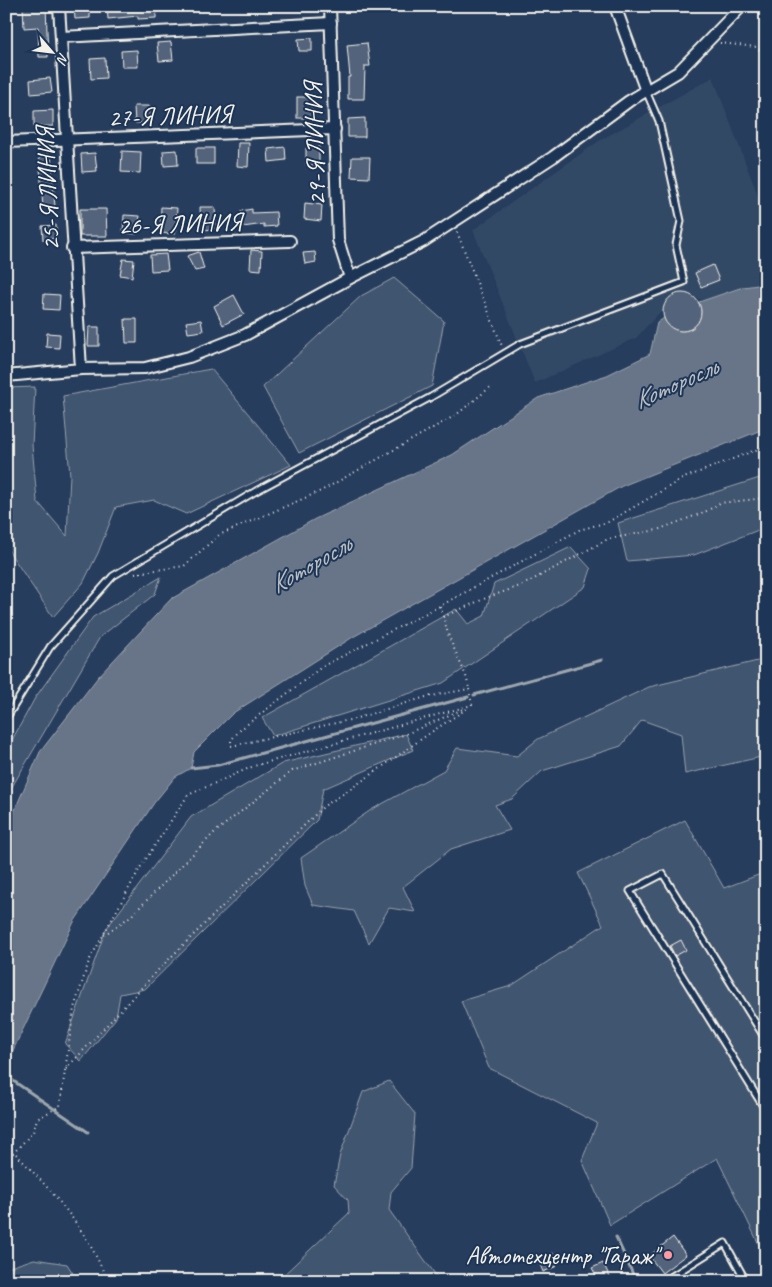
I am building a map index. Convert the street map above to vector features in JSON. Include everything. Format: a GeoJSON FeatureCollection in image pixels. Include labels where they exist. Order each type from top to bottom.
{"type":"FeatureCollection","features":[{"type":"Feature","properties":{"kind":"street","name":"25-Я ЛИНИЯ"},"geometry":{"type":"LineString","coordinates":[[59,6],[72,248],[81,369]]}},
{"type":"Feature","properties":{"kind":"street","name":"29-Я ЛИНИЯ"},"geometry":{"type":"LineString","coordinates":[[330,6],[338,240],[350,278]]}},
{"type":"Feature","properties":{"kind":"street"},"geometry":{"type":"LineString","coordinates":[[615,6],[646,91]]}},
{"type":"Feature","properties":{"kind":"street"},"geometry":{"type":"LineString","coordinates":[[6,376],[81,369],[145,368],[189,357],[245,336],[424,240],[554,157],[629,101],[678,72],[742,6]]}},
{"type":"Feature","properties":{"kind":"street"},"geometry":{"type":"LineString","coordinates":[[61,37],[331,23]]}},
{"type":"Feature","properties":{"kind":"street","name":"27-Я ЛИНИЯ"},"geometry":{"type":"LineString","coordinates":[[6,142],[335,129]]}},
{"type":"Feature","properties":{"kind":"street","name":"26-Я ЛИНИЯ"},"geometry":{"type":"LineString","coordinates":[[72,248],[290,241]]}},
{"type":"Feature","properties":{"kind":"lane"},"geometry":{"type":"LineString","coordinates":[[6,719],[50,647],[113,576],[256,491],[431,397],[504,353],[542,335],[684,282],[676,246],[681,221],[660,121],[646,91]]}},
{"type":"Feature","properties":{"kind":"lane"},"geometry":{"type":"LineString","coordinates":[[766,1040],[663,874],[630,891],[766,1111]]}},
{"type":"Feature","properties":{"kind":"lane"},"geometry":{"type":"LineString","coordinates":[[664,1281],[725,1243],[746,1281]]}},
{"type":"Feature","properties":{"kind":"path"},"geometry":{"type":"LineString","coordinates":[[707,42],[756,47],[766,54]]}},
{"type":"Feature","properties":{"kind":"path"},"geometry":{"type":"LineString","coordinates":[[453,222],[504,353]]}},
{"type":"Feature","properties":{"kind":"path"},"geometry":{"type":"LineString","coordinates":[[130,574],[184,566],[219,535],[321,491],[456,415],[493,385]]}},
{"type":"Feature","properties":{"kind":"path"},"geometry":{"type":"LineString","coordinates":[[469,689],[426,697],[354,719],[231,746],[231,740],[240,729],[323,666],[440,606],[579,530],[608,522],[684,478],[766,446]]}},
{"type":"Feature","properties":{"kind":"path"},"geometry":{"type":"LineString","coordinates":[[443,617],[486,598],[523,585],[608,539],[657,530],[704,512],[720,503],[766,498]]}},
{"type":"Feature","properties":{"kind":"path"},"geometry":{"type":"LineString","coordinates":[[440,606],[469,689],[472,705]]}},
{"type":"Feature","properties":{"kind":"path"},"geometry":{"type":"LineString","coordinates":[[6,1161],[33,1132],[38,1120],[60,1106],[74,1008],[89,961],[140,868],[188,795],[254,766],[472,705]]}},
{"type":"Feature","properties":{"kind":"path"},"geometry":{"type":"LineString","coordinates":[[103,936],[131,916],[214,833],[292,771],[406,734],[472,705]]}},
{"type":"Feature","properties":{"kind":"path"},"geometry":{"type":"LineString","coordinates":[[66,1069],[160,968],[324,806],[355,786],[422,736],[472,705]]}},
{"type":"Feature","properties":{"kind":"path"},"geometry":{"type":"LineString","coordinates":[[15,1153],[74,1217],[97,1255],[107,1281]]}},
{"type":"Feature","properties":{"kind":"shaded area"},"geometry":{"type":"Polygon","coordinates":[[[713,77],[766,217],[766,297],[731,307],[696,298],[701,308],[701,317],[691,329],[683,331],[674,330],[668,325],[662,310],[636,338],[535,383],[473,230],[599,141],[713,77]]]}},
{"type":"Feature","properties":{"kind":"shaded area"},"geometry":{"type":"Polygon","coordinates":[[[394,278],[444,321],[432,386],[299,453],[263,387],[361,296],[394,278]]]}},
{"type":"Feature","properties":{"kind":"shaded area"},"geometry":{"type":"Polygon","coordinates":[[[211,369],[291,465],[186,514],[154,500],[116,507],[98,553],[83,583],[53,617],[6,547],[6,388],[35,387],[32,445],[37,501],[67,536],[70,475],[63,396],[211,369]]]}},
{"type":"Feature","properties":{"kind":"shaded area"},"geometry":{"type":"Polygon","coordinates":[[[766,476],[766,527],[694,555],[627,561],[618,523],[766,476]]]}},
{"type":"Feature","properties":{"kind":"shaded area"},"geometry":{"type":"Polygon","coordinates":[[[571,547],[591,569],[585,587],[443,683],[273,736],[262,718],[456,609],[468,624],[484,616],[494,584],[571,547]]]}},
{"type":"Feature","properties":{"kind":"shaded area"},"geometry":{"type":"Polygon","coordinates":[[[161,577],[155,594],[100,637],[6,797],[6,751],[35,698],[93,617],[161,577]]]}},
{"type":"Feature","properties":{"kind":"shaded area"},"geometry":{"type":"Polygon","coordinates":[[[766,659],[766,754],[761,757],[685,774],[681,734],[642,720],[621,746],[542,771],[512,799],[495,805],[510,830],[451,849],[403,887],[415,912],[389,908],[369,943],[354,911],[313,905],[305,886],[301,858],[371,810],[444,770],[457,748],[517,756],[538,739],[649,687],[766,659]]]}},
{"type":"Feature","properties":{"kind":"shaded area"},"geometry":{"type":"Polygon","coordinates":[[[406,734],[413,750],[323,789],[317,820],[145,989],[120,994],[116,1018],[81,1061],[65,1044],[106,929],[191,817],[283,763],[406,734]]]}},
{"type":"Feature","properties":{"kind":"shaded area"},"geometry":{"type":"Polygon","coordinates":[[[685,820],[724,888],[766,872],[766,1259],[717,1158],[610,1225],[582,1160],[597,1123],[489,1068],[461,1001],[511,986],[603,925],[578,873],[685,820]]]}},
{"type":"Feature","properties":{"kind":"shaded area"},"geometry":{"type":"Polygon","coordinates":[[[389,1081],[415,1114],[411,1168],[391,1192],[389,1210],[440,1281],[277,1281],[349,1213],[348,1200],[334,1185],[340,1155],[363,1092],[389,1081]]]}},
{"type":"Feature","properties":{"kind":"shaded area"},"geometry":{"type":"Polygon","coordinates":[[[34,1259],[67,1264],[78,1281],[6,1281],[6,1272],[10,1267],[34,1259]]]}},
{"type":"Feature","properties":{"kind":"water","name":"Которосль"},"geometry":{"type":"Polygon","coordinates":[[[766,284],[766,428],[622,486],[353,637],[233,713],[194,752],[191,768],[175,777],[154,803],[74,922],[6,1065],[6,830],[40,752],[98,677],[171,599],[315,519],[452,455],[538,398],[607,375],[650,354],[657,323],[664,318],[670,326],[677,330],[684,331],[690,329],[700,319],[699,302],[743,287],[766,284]]]}},
{"type":"Feature","properties":{"kind":"building"},"geometry":{"type":"Polygon","coordinates":[[[23,6],[46,6],[48,57],[39,57],[38,27],[24,28],[23,6]]]}},
{"type":"Feature","properties":{"kind":"building"},"geometry":{"type":"Polygon","coordinates":[[[74,6],[90,6],[90,18],[75,19],[74,6]]]}},
{"type":"Feature","properties":{"kind":"building"},"geometry":{"type":"Polygon","coordinates":[[[107,6],[156,6],[156,18],[138,19],[138,16],[108,19],[107,6]]]}},
{"type":"Feature","properties":{"kind":"building"},"geometry":{"type":"Polygon","coordinates":[[[312,38],[312,51],[299,51],[298,39],[312,38]]]}},
{"type":"Feature","properties":{"kind":"building"},"geometry":{"type":"Polygon","coordinates":[[[171,42],[173,60],[159,61],[157,43],[171,42]]]}},
{"type":"Feature","properties":{"kind":"building"},"geometry":{"type":"Polygon","coordinates":[[[367,43],[370,66],[365,66],[364,99],[348,99],[348,77],[350,77],[347,45],[367,43]]]}},
{"type":"Feature","properties":{"kind":"building"},"geometry":{"type":"Polygon","coordinates":[[[137,50],[138,67],[122,67],[121,51],[137,50]]]}},
{"type":"Feature","properties":{"kind":"building"},"geometry":{"type":"Polygon","coordinates":[[[105,58],[106,78],[91,79],[90,59],[105,58]]]}},
{"type":"Feature","properties":{"kind":"building"},"geometry":{"type":"Polygon","coordinates":[[[50,78],[52,92],[31,94],[30,80],[50,78]]]}},
{"type":"Feature","properties":{"kind":"building"},"geometry":{"type":"Polygon","coordinates":[[[297,97],[312,97],[312,118],[297,118],[297,97]]]}},
{"type":"Feature","properties":{"kind":"building"},"geometry":{"type":"Polygon","coordinates":[[[134,106],[150,106],[150,123],[135,123],[134,106]]]}},
{"type":"Feature","properties":{"kind":"building"},"geometry":{"type":"Polygon","coordinates":[[[53,110],[53,126],[34,127],[34,111],[53,110]]]}},
{"type":"Feature","properties":{"kind":"building"},"geometry":{"type":"Polygon","coordinates":[[[365,118],[365,137],[348,137],[348,119],[365,118]]]}},
{"type":"Feature","properties":{"kind":"building"},"geometry":{"type":"Polygon","coordinates":[[[238,143],[249,143],[248,167],[237,166],[238,143]]]}},
{"type":"Feature","properties":{"kind":"building"},"geometry":{"type":"Polygon","coordinates":[[[285,147],[286,160],[269,162],[268,149],[285,147]]]}},
{"type":"Feature","properties":{"kind":"building"},"geometry":{"type":"Polygon","coordinates":[[[319,147],[319,165],[306,165],[306,148],[319,147]]]}},
{"type":"Feature","properties":{"kind":"building"},"geometry":{"type":"Polygon","coordinates":[[[196,148],[214,148],[214,164],[196,164],[196,148]]]}},
{"type":"Feature","properties":{"kind":"building"},"geometry":{"type":"Polygon","coordinates":[[[177,150],[178,165],[164,166],[163,151],[177,150]]]}},
{"type":"Feature","properties":{"kind":"building"},"geometry":{"type":"Polygon","coordinates":[[[122,151],[141,152],[140,173],[121,172],[122,151]]]}},
{"type":"Feature","properties":{"kind":"building"},"geometry":{"type":"Polygon","coordinates":[[[95,153],[97,171],[82,172],[81,154],[95,153]]]}},
{"type":"Feature","properties":{"kind":"building"},"geometry":{"type":"Polygon","coordinates":[[[39,154],[51,154],[55,207],[43,208],[39,154]]]}},
{"type":"Feature","properties":{"kind":"building"},"geometry":{"type":"Polygon","coordinates":[[[352,157],[370,157],[369,178],[351,177],[352,157]]]}},
{"type":"Feature","properties":{"kind":"building"},"geometry":{"type":"Polygon","coordinates":[[[305,203],[322,205],[321,221],[304,219],[305,203]]]}},
{"type":"Feature","properties":{"kind":"building"},"geometry":{"type":"Polygon","coordinates":[[[161,207],[177,208],[175,234],[160,233],[161,207]]]}},
{"type":"Feature","properties":{"kind":"building"},"geometry":{"type":"Polygon","coordinates":[[[200,207],[215,207],[216,229],[201,230],[200,207]]]}},
{"type":"Feature","properties":{"kind":"building"},"geometry":{"type":"Polygon","coordinates":[[[80,209],[106,209],[107,236],[80,236],[80,209]]]}},
{"type":"Feature","properties":{"kind":"building"},"geometry":{"type":"Polygon","coordinates":[[[252,209],[252,213],[276,212],[277,226],[264,227],[264,224],[243,227],[241,211],[252,209]]]}},
{"type":"Feature","properties":{"kind":"building"},"geometry":{"type":"Polygon","coordinates":[[[124,215],[140,216],[137,234],[123,233],[124,215]]]}},
{"type":"Feature","properties":{"kind":"building"},"geometry":{"type":"Polygon","coordinates":[[[56,225],[57,238],[43,240],[42,226],[56,225]]]}},
{"type":"Feature","properties":{"kind":"building"},"geometry":{"type":"Polygon","coordinates":[[[251,250],[262,251],[261,270],[250,269],[251,250]]]}},
{"type":"Feature","properties":{"kind":"building"},"geometry":{"type":"Polygon","coordinates":[[[199,252],[204,269],[195,271],[187,256],[199,252]]]}},
{"type":"Feature","properties":{"kind":"building"},"geometry":{"type":"Polygon","coordinates":[[[315,252],[316,262],[305,264],[303,253],[315,252]]]}},
{"type":"Feature","properties":{"kind":"building"},"geometry":{"type":"Polygon","coordinates":[[[166,254],[168,270],[151,271],[150,255],[166,254]]]}},
{"type":"Feature","properties":{"kind":"building"},"geometry":{"type":"Polygon","coordinates":[[[123,259],[134,260],[132,277],[120,275],[123,259]]]}},
{"type":"Feature","properties":{"kind":"building"},"geometry":{"type":"Polygon","coordinates":[[[713,265],[719,280],[701,287],[695,273],[713,265]]]}},
{"type":"Feature","properties":{"kind":"building"},"geometry":{"type":"Polygon","coordinates":[[[682,293],[696,298],[701,312],[696,326],[682,331],[668,326],[663,312],[668,298],[682,293]]]}},
{"type":"Feature","properties":{"kind":"building"},"geometry":{"type":"Polygon","coordinates":[[[44,294],[60,295],[59,310],[43,309],[44,294]]]}},
{"type":"Feature","properties":{"kind":"building"},"geometry":{"type":"Polygon","coordinates":[[[234,295],[244,314],[223,325],[214,306],[234,295]]]}},
{"type":"Feature","properties":{"kind":"building"},"geometry":{"type":"Polygon","coordinates":[[[125,319],[137,319],[137,343],[126,343],[125,319]]]}},
{"type":"Feature","properties":{"kind":"building"},"geometry":{"type":"Polygon","coordinates":[[[201,320],[203,331],[188,333],[186,322],[201,320]]]}},
{"type":"Feature","properties":{"kind":"building"},"geometry":{"type":"Polygon","coordinates":[[[89,327],[99,327],[99,346],[88,346],[89,327]]]}},
{"type":"Feature","properties":{"kind":"building"},"geometry":{"type":"Polygon","coordinates":[[[47,333],[60,334],[59,348],[46,347],[47,333]]]}},
{"type":"Feature","properties":{"kind":"building"},"geometry":{"type":"Polygon","coordinates":[[[681,940],[686,950],[675,956],[670,946],[681,940]]]}},
{"type":"Feature","properties":{"kind":"building","name":"Автотехцентр \"Гараж\""},"geometry":{"type":"Polygon","coordinates":[[[673,1237],[686,1255],[662,1273],[649,1256],[673,1237]]]}},
{"type":"Feature","properties":{"kind":"building"},"geometry":{"type":"Polygon","coordinates":[[[553,1253],[557,1266],[543,1272],[538,1259],[553,1253]]]}},
{"type":"Feature","properties":{"kind":"building"},"geometry":{"type":"Polygon","coordinates":[[[603,1263],[612,1281],[599,1281],[592,1268],[603,1263]]]}},
{"type":"Feature","properties":{"kind":"waterway"},"geometry":{"type":"LineString","coordinates":[[474,695],[602,660]]}},
{"type":"Feature","properties":{"kind":"waterway"},"geometry":{"type":"LineString","coordinates":[[191,768],[218,765],[468,697]]}},
{"type":"Feature","properties":{"kind":"waterway"},"geometry":{"type":"LineString","coordinates":[[6,1076],[88,1132]]}},
{"type":"Feature","properties":{"kind":"waterway"},"geometry":{"type":"LineString","coordinates":[[616,1237],[636,1281]]}},
{"type":"Feature","properties":{"kind":"place","name":"Автотехцентр \"Гараж\""},"geometry":{"type":"Point","coordinates":[668,1255]}}]}
